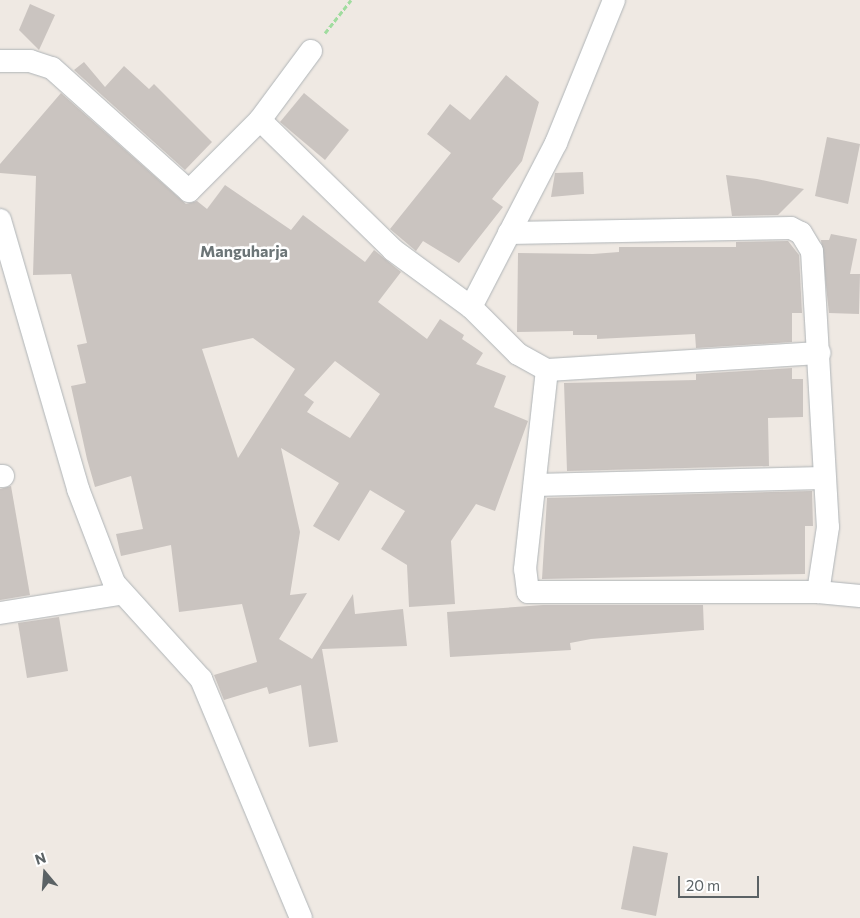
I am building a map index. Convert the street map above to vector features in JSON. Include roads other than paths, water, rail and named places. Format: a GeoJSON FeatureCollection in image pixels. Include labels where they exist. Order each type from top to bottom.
{"type":"FeatureCollection","features":[{"type":"Feature","properties":{"kind":"street"},"geometry":{"type":"LineString","coordinates":[[471,307],[556,143],[614,0]]}},
{"type":"Feature","properties":{"kind":"street"},"geometry":{"type":"LineString","coordinates":[[0,60],[30,61],[52,68],[189,191],[260,120],[311,51]]}},
{"type":"Feature","properties":{"kind":"street"},"geometry":{"type":"LineString","coordinates":[[260,120],[393,250],[471,307],[518,354],[547,370],[819,354]]}},
{"type":"Feature","properties":{"kind":"street"},"geometry":{"type":"LineString","coordinates":[[0,220],[78,489],[119,594],[158,628],[201,679],[301,918]]}},
{"type":"Feature","properties":{"kind":"street"},"geometry":{"type":"LineString","coordinates":[[509,233],[791,228],[801,233],[812,251],[819,354],[822,478],[828,527],[818,592]]}},
{"type":"Feature","properties":{"kind":"street"},"geometry":{"type":"LineString","coordinates":[[547,370],[525,569],[528,592],[818,592],[860,596]]}},
{"type":"Feature","properties":{"kind":"street"},"geometry":{"type":"LineString","coordinates":[[534,485],[822,478]]}},
{"type":"Feature","properties":{"kind":"street"},"geometry":{"type":"LineString","coordinates":[[0,613],[119,594]]}},
{"type":"Feature","properties":{"kind":"district","name":"Manguharja"},"geometry":{"type":"Point","coordinates":[244,251]}}]}
